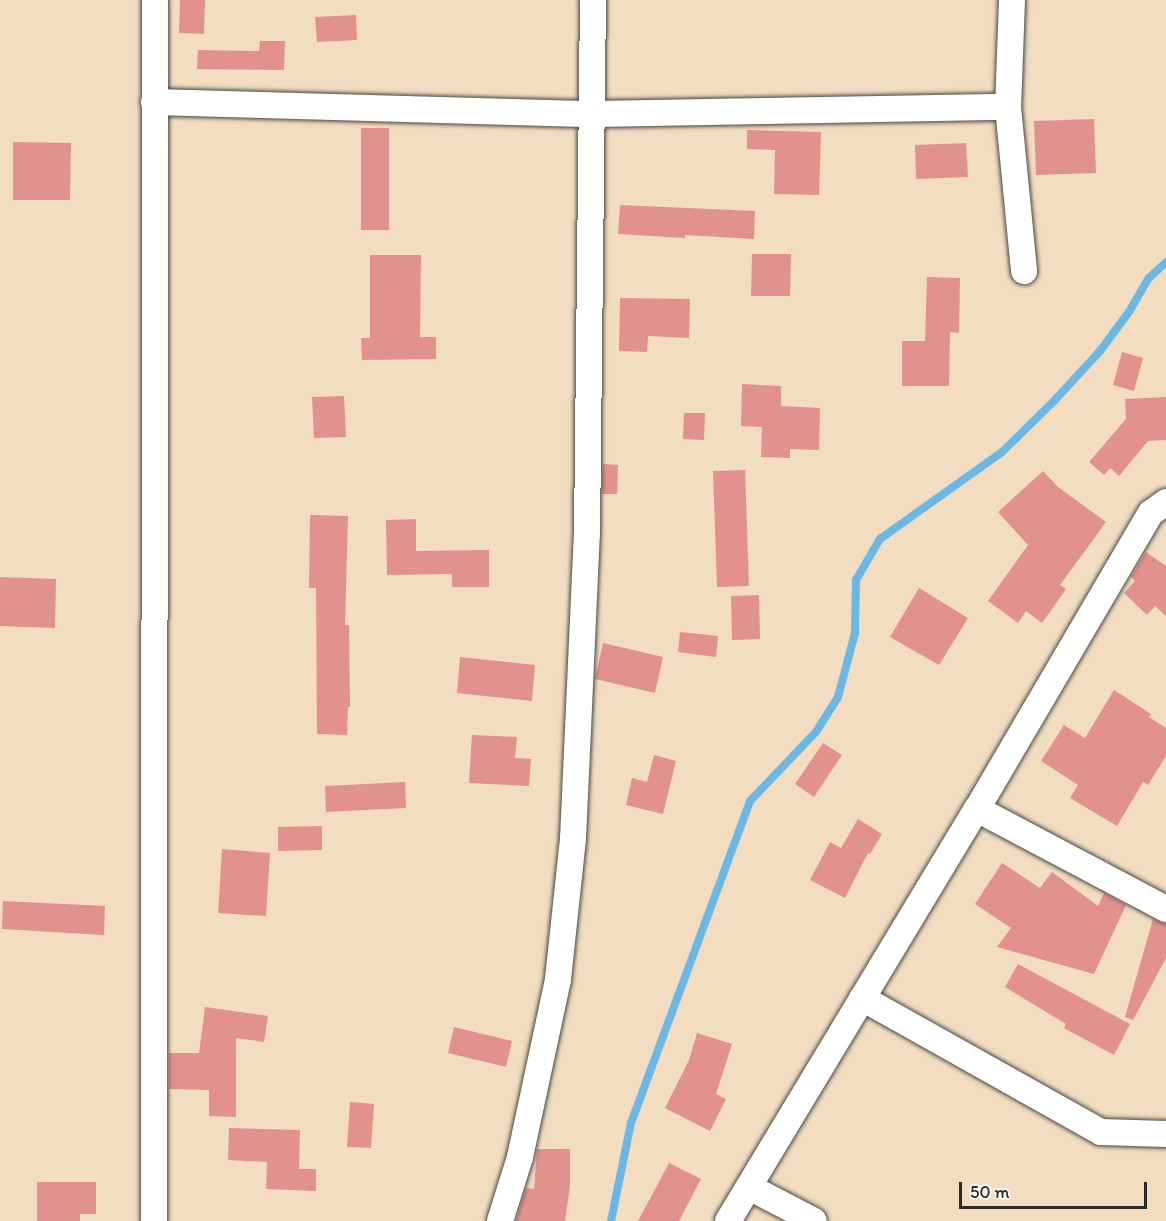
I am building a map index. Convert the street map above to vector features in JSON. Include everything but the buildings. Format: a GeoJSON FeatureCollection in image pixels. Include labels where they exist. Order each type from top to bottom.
{"type":"FeatureCollection","features":[{"type":"Feature","properties":{"kind":"street"},"geometry":{"type":"LineString","coordinates":[[154,1221],[155,0]]}},
{"type":"Feature","properties":{"kind":"street"},"geometry":{"type":"LineString","coordinates":[[500,1221],[520,1157],[558,979],[573,839],[587,534],[593,0]]}},
{"type":"Feature","properties":{"kind":"street"},"geometry":{"type":"LineString","coordinates":[[1012,0],[1008,107],[1024,271]]}},
{"type":"Feature","properties":{"kind":"street"},"geometry":{"type":"LineString","coordinates":[[154,102],[592,114],[1008,107]]}},
{"type":"Feature","properties":{"kind":"street"},"geometry":{"type":"LineString","coordinates":[[728,1221],[978,808],[1151,513],[1166,502]]}},
{"type":"Feature","properties":{"kind":"street"},"geometry":{"type":"LineString","coordinates":[[978,808],[1166,909]]}},
{"type":"Feature","properties":{"kind":"street"},"geometry":{"type":"LineString","coordinates":[[862,998],[1101,1132],[1166,1134]]}},
{"type":"Feature","properties":{"kind":"street"},"geometry":{"type":"LineString","coordinates":[[749,1187],[814,1221]]}},
{"type":"Feature","properties":{"kind":"waterway"},"geometry":{"type":"LineString","coordinates":[[611,1221],[631,1123],[750,801],[816,732],[838,697],[855,633],[856,580],[880,539],[1002,452],[1054,401],[1100,351],[1129,312],[1149,278],[1166,262]]}}]}
